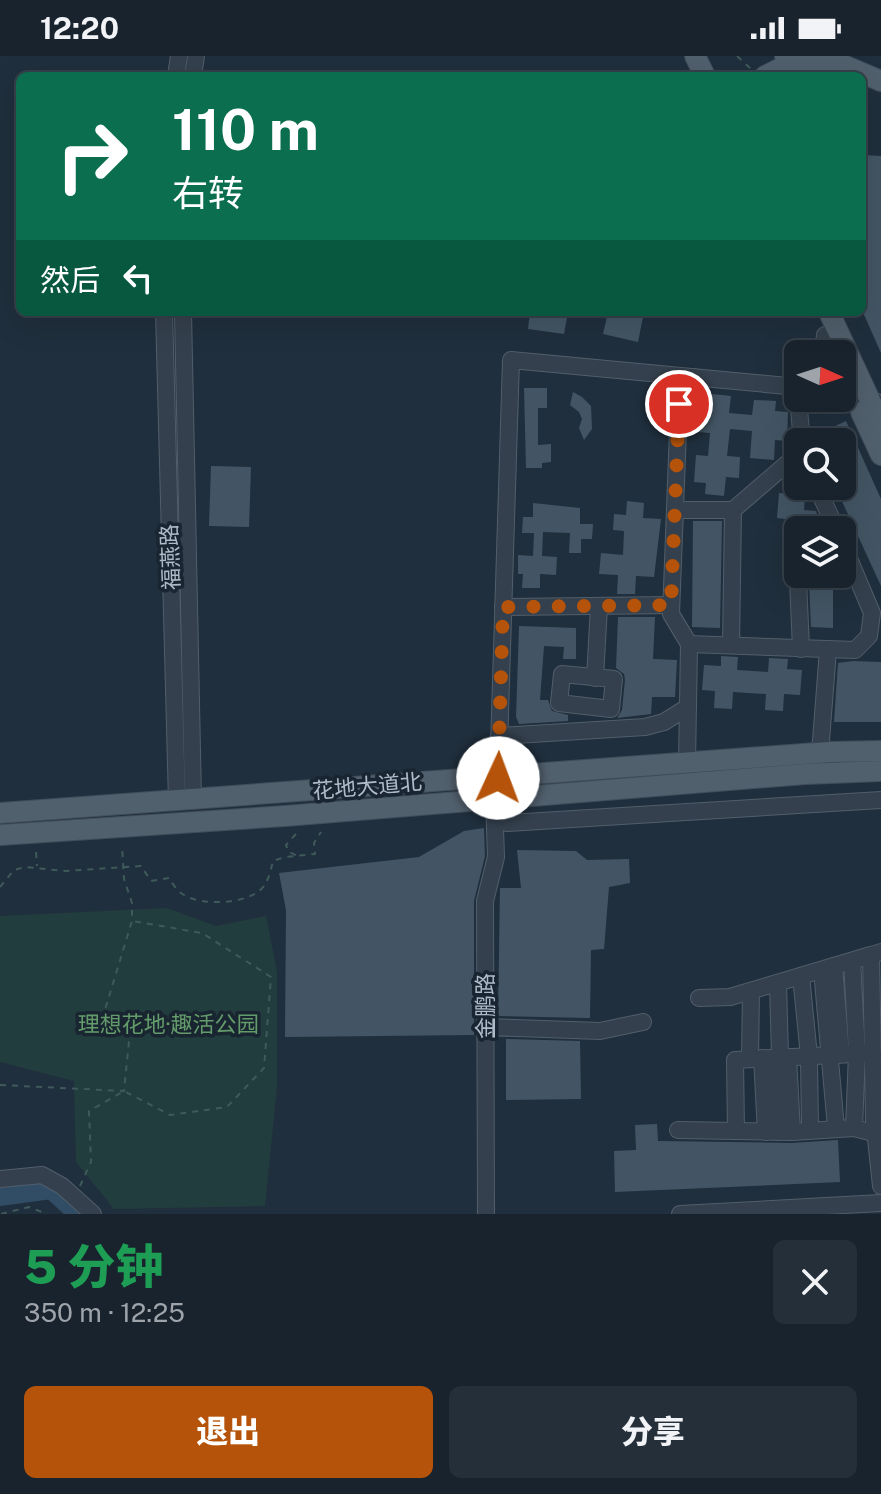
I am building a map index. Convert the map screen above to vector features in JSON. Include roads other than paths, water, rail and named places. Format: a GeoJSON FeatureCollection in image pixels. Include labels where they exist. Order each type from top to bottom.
{"type":"FeatureCollection","features":[{"type":"Feature","properties":{"kind":"main road"},"geometry":{"type":"LineString","coordinates":[[785,56],[846,66]]}},
{"type":"Feature","properties":{"kind":"main road"},"geometry":{"type":"LineString","coordinates":[[769,72],[814,60]]}},
{"type":"Feature","properties":{"kind":"main road"},"geometry":{"type":"LineString","coordinates":[[815,316],[823,340]]}},
{"type":"Feature","properties":{"kind":"main road"},"geometry":{"type":"LineString","coordinates":[[831,316],[869,406],[881,455]]}},
{"type":"Feature","properties":{"kind":"main road"},"geometry":{"type":"LineString","coordinates":[[856,390],[869,406]]}},
{"type":"Feature","properties":{"kind":"main road","name":"花地大道北"},"geometry":{"type":"LineString","coordinates":[[0,813],[881,751]]}},
{"type":"Feature","properties":{"kind":"main road","name":"花地大道北"},"geometry":{"type":"LineString","coordinates":[[0,835],[285,816],[494,807],[805,774],[881,771]]}},
{"type":"Feature","properties":{"kind":"street","name":"福燕路"},"geometry":{"type":"LineString","coordinates":[[164,316],[185,801]]}},
{"type":"Feature","properties":{"kind":"street","name":"福燕路"},"geometry":{"type":"LineString","coordinates":[[183,316],[185,801]]}},
{"type":"Feature","properties":{"kind":"street"},"geometry":{"type":"LineString","coordinates":[[498,778],[511,360],[784,388]]}},
{"type":"Feature","properties":{"kind":"street"},"geometry":{"type":"LineString","coordinates":[[687,764],[689,644],[671,614],[671,605],[679,404],[694,377]]}},
{"type":"Feature","properties":{"kind":"street"},"geometry":{"type":"LineString","coordinates":[[675,510],[733,510],[784,466]]}},
{"type":"Feature","properties":{"kind":"street"},"geometry":{"type":"LineString","coordinates":[[731,645],[733,510]]}},
{"type":"Feature","properties":{"kind":"street"},"geometry":{"type":"LineString","coordinates":[[689,644],[855,650],[869,636],[872,613],[856,576]]}},
{"type":"Feature","properties":{"kind":"street"},"geometry":{"type":"LineString","coordinates":[[798,588],[801,649]]}},
{"type":"Feature","properties":{"kind":"street"},"geometry":{"type":"LineString","coordinates":[[503,607],[671,605]]}},
{"type":"Feature","properties":{"kind":"street"},"geometry":{"type":"LineString","coordinates":[[595,678],[599,606]]}},
{"type":"Feature","properties":{"kind":"street"},"geometry":{"type":"LineString","coordinates":[[820,753],[828,650]]}},
{"type":"Feature","properties":{"kind":"street"},"geometry":{"type":"LineString","coordinates":[[499,736],[645,727],[664,722],[688,707]]}},
{"type":"Feature","properties":{"kind":"street"},"geometry":{"type":"LineString","coordinates":[[494,807],[507,823],[881,800]]}},
{"type":"Feature","properties":{"kind":"street","name":"金鹏路"},"geometry":{"type":"LineString","coordinates":[[486,1214],[485,901],[496,857],[494,807]]}},
{"type":"Feature","properties":{"kind":"street"},"geometry":{"type":"LineString","coordinates":[[699,998],[730,997],[876,954],[859,1049],[836,1128]]}},
{"type":"Feature","properties":{"kind":"street"},"geometry":{"type":"LineString","coordinates":[[852,961],[859,1049],[879,1143],[881,1186]]}},
{"type":"Feature","properties":{"kind":"street"},"geometry":{"type":"LineString","coordinates":[[828,968],[859,1049],[854,1128]]}},
{"type":"Feature","properties":{"kind":"street"},"geometry":{"type":"LineString","coordinates":[[801,976],[809,1056],[810,1129]]}},
{"type":"Feature","properties":{"kind":"street"},"geometry":{"type":"LineString","coordinates":[[771,1058],[778,983]]}},
{"type":"Feature","properties":{"kind":"street"},"geometry":{"type":"LineString","coordinates":[[751,991],[771,1058],[779,1132]]}},
{"type":"Feature","properties":{"kind":"street"},"geometry":{"type":"LineString","coordinates":[[485,1027],[600,1031],[643,1022]]}},
{"type":"Feature","properties":{"kind":"street"},"geometry":{"type":"LineString","coordinates":[[736,1131],[735,1060],[809,1056],[859,1049]]}},
{"type":"Feature","properties":{"kind":"street"},"geometry":{"type":"LineString","coordinates":[[678,1130],[779,1132],[854,1128],[879,1143]]}},
{"type":"Feature","properties":{"kind":"street"},"geometry":{"type":"LineString","coordinates":[[0,1179],[42,1175],[62,1186],[93,1214]]}},
{"type":"Feature","properties":{"kind":"street"},"geometry":{"type":"LineString","coordinates":[[680,1214],[881,1203]]}},
{"type":"Feature","properties":{"kind":"waterway"},"geometry":{"type":"LineString","coordinates":[[0,1197],[51,1190],[77,1214]]}},
{"type":"Feature","properties":{"kind":"park label","name":"理想花地·趣活公园"},"geometry":{"type":"Point","coordinates":[168,1024]}}]}
